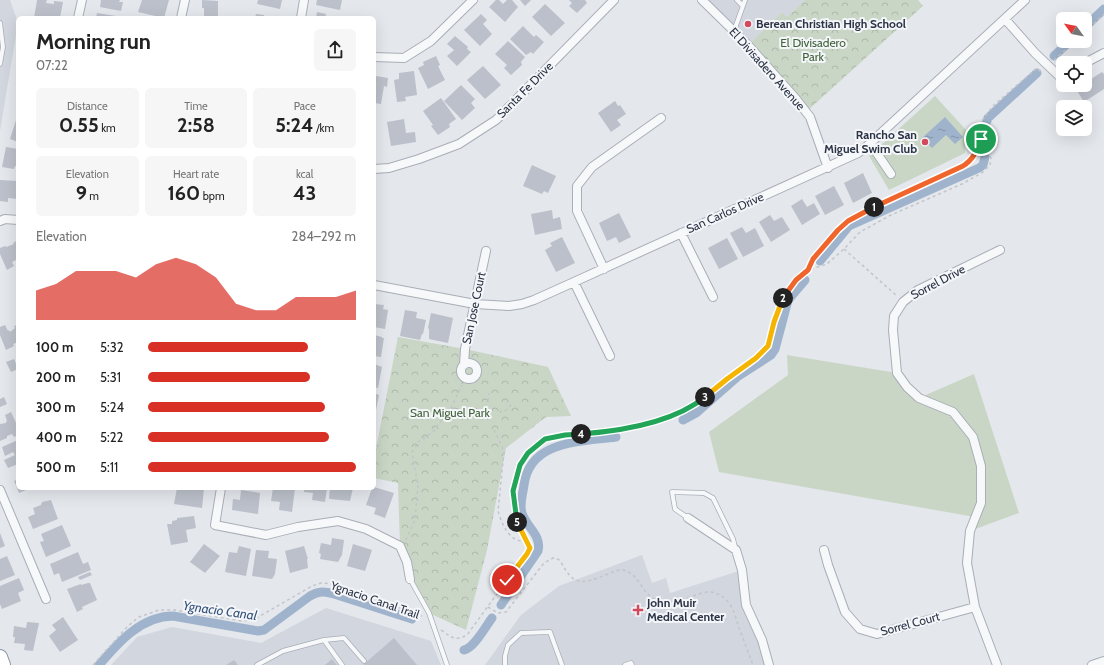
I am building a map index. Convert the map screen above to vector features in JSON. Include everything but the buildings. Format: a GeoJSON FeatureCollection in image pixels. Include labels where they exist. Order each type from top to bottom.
{"type":"FeatureCollection","features":[{"type":"Feature","properties":{"kind":"highway"},"geometry":{"type":"LineString","coordinates":[[0,657],[3,665]]}},
{"type":"Feature","properties":{"kind":"street"},"geometry":{"type":"LineString","coordinates":[[78,16],[82,0]]}},
{"type":"Feature","properties":{"kind":"street"},"geometry":{"type":"LineString","coordinates":[[181,16],[185,0]]}},
{"type":"Feature","properties":{"kind":"street"},"geometry":{"type":"LineString","coordinates":[[302,16],[304,0]]}},
{"type":"Feature","properties":{"kind":"street"},"geometry":{"type":"LineString","coordinates":[[376,56],[404,58],[431,41],[473,0]]}},
{"type":"Feature","properties":{"kind":"street","name":"Santa Fe Drive"},"geometry":{"type":"LineString","coordinates":[[376,170],[389,168],[419,159],[459,144],[496,120],[614,0]]}},
{"type":"Feature","properties":{"kind":"street","name":"El Divisadero Avenue"},"geometry":{"type":"LineString","coordinates":[[702,0],[748,45],[810,117],[828,168]]}},
{"type":"Feature","properties":{"kind":"street","name":"San Carlos Drive"},"geometry":{"type":"LineString","coordinates":[[376,286],[475,304],[509,306],[522,304],[604,269],[858,153],[1025,0]]}},
{"type":"Feature","properties":{"kind":"street"},"geometry":{"type":"LineString","coordinates":[[1005,19],[1056,73]]}},
{"type":"Feature","properties":{"kind":"street"},"geometry":{"type":"LineString","coordinates":[[1092,59],[1104,53]]}},
{"type":"Feature","properties":{"kind":"street"},"geometry":{"type":"LineString","coordinates":[[604,269],[577,211],[578,186],[592,166],[661,118]]}},
{"type":"Feature","properties":{"kind":"street"},"geometry":{"type":"LineString","coordinates":[[870,143],[891,174]]}},
{"type":"Feature","properties":{"kind":"street"},"geometry":{"type":"LineString","coordinates":[[0,221],[5,219],[16,220]]}},
{"type":"Feature","properties":{"kind":"street"},"geometry":{"type":"LineString","coordinates":[[681,233],[713,297]]}},
{"type":"Feature","properties":{"kind":"street","name":"Sorrel Drive"},"geometry":{"type":"LineString","coordinates":[[997,665],[975,607],[967,563],[970,531],[981,503],[981,466],[973,437],[953,412],[919,398],[907,388],[897,373],[893,330],[894,316],[903,302],[918,290],[1000,250]]}},
{"type":"Feature","properties":{"kind":"street","name":"San Jose Court"},"geometry":{"type":"LineString","coordinates":[[464,365],[465,349],[486,251]]}},
{"type":"Feature","properties":{"kind":"street"},"geometry":{"type":"LineString","coordinates":[[574,282],[610,356]]}},
{"type":"Feature","properties":{"kind":"street"},"geometry":{"type":"LineString","coordinates":[[0,490],[46,599]]}},
{"type":"Feature","properties":{"kind":"street"},"geometry":{"type":"LineString","coordinates":[[221,490],[215,525],[266,535],[298,527],[338,521],[366,529],[400,546],[407,562],[410,579]]}},
{"type":"Feature","properties":{"kind":"street"},"geometry":{"type":"LineString","coordinates":[[688,518],[736,550],[742,570],[746,605],[762,640],[770,665]]}},
{"type":"Feature","properties":{"kind":"street","name":"Sorrel Court"},"geometry":{"type":"LineString","coordinates":[[824,550],[845,612],[860,629],[877,634],[975,607]]}},
{"type":"Feature","properties":{"kind":"street"},"geometry":{"type":"LineString","coordinates":[[1092,665],[1104,661]]}},
{"type":"Feature","properties":{"kind":"lane"},"geometry":{"type":"LineString","coordinates":[[738,0],[743,6]]}},
{"type":"Feature","properties":{"kind":"lane"},"geometry":{"type":"LineString","coordinates":[[734,31],[745,0]]}},
{"type":"Feature","properties":{"kind":"lane"},"geometry":{"type":"LineString","coordinates":[[0,23],[3,47],[0,64]]}},
{"type":"Feature","properties":{"kind":"lane"},"geometry":{"type":"LineString","coordinates":[[688,518],[675,509],[672,492],[704,492],[713,498],[733,539],[736,550]]}},
{"type":"Feature","properties":{"kind":"lane"},"geometry":{"type":"LineString","coordinates":[[410,579],[429,613],[447,665]]}},
{"type":"Feature","properties":{"kind":"lane"},"geometry":{"type":"LineString","coordinates":[[505,665],[504,656],[508,645],[521,634],[550,632],[562,665]]}},
{"type":"Feature","properties":{"kind":"lane"},"geometry":{"type":"LineString","coordinates":[[257,665],[283,650],[324,640],[344,638],[364,661]]}},
{"type":"Feature","properties":{"kind":"lane"},"geometry":{"type":"LineString","coordinates":[[324,640],[342,665]]}},
{"type":"Feature","properties":{"kind":"lane"},"geometry":{"type":"LineString","coordinates":[[625,665],[631,663],[632,665]]}},
{"type":"Feature","properties":{"kind":"path"},"geometry":{"type":"LineString","coordinates":[[1092,25],[1104,14]]}},
{"type":"Feature","properties":{"kind":"path"},"geometry":{"type":"LineString","coordinates":[[808,270],[813,259],[848,221],[968,163],[975,155],[981,139],[980,124],[994,105],[1037,68],[1041,72],[1067,48]]}},
{"type":"Feature","properties":{"kind":"path"},"geometry":{"type":"LineString","coordinates":[[528,543],[518,523],[513,491],[520,465],[528,453],[545,439],[565,435],[608,432],[636,426],[676,416],[696,405],[727,379],[756,358],[768,346],[774,322],[783,298],[796,280],[808,270],[827,264],[860,232],[891,215],[962,184],[988,168],[991,162],[988,151],[981,139]]}},
{"type":"Feature","properties":{"kind":"path"},"geometry":{"type":"LineString","coordinates":[[844,249],[903,302]]}},
{"type":"Feature","properties":{"kind":"path"},"geometry":{"type":"LineString","coordinates":[[400,546],[406,540],[415,520],[418,486],[412,452],[418,442],[433,432],[444,415],[451,408],[462,385]]}},
{"type":"Feature","properties":{"kind":"path"},"geometry":{"type":"LineString","coordinates":[[488,401],[489,393]]}},
{"type":"Feature","properties":{"kind":"path"},"geometry":{"type":"LineString","coordinates":[[499,412],[505,411],[512,404]]}},
{"type":"Feature","properties":{"kind":"path"},"geometry":{"type":"LineString","coordinates":[[451,408],[464,410]]}},
{"type":"Feature","properties":{"kind":"path"},"geometry":{"type":"LineString","coordinates":[[494,430],[504,452],[498,511],[500,519],[508,532],[515,539],[528,543]]}},
{"type":"Feature","properties":{"kind":"path","name":"Ygnacio Canal Trail"},"geometry":{"type":"LineString","coordinates":[[93,665],[128,626],[139,617],[159,610],[174,610],[242,621],[255,619],[312,586],[321,583],[333,584],[422,615],[449,636],[456,639],[461,638],[467,635],[527,554],[530,548],[528,543]]}},
{"type":"Feature","properties":{"kind":"path"},"geometry":{"type":"LineString","coordinates":[[488,607],[498,613],[506,612],[544,563],[553,558],[560,560],[568,575],[576,581],[587,582],[620,570],[629,571],[637,578],[641,587],[648,596],[660,601],[673,602],[704,592],[713,592],[721,595],[730,604],[753,665]]}},
{"type":"Feature","properties":{"kind":"shaded area"},"geometry":{"type":"Polygon","coordinates":[[[0,0],[10,0],[16,17],[16,35],[0,131],[0,0]]]}},
{"type":"Feature","properties":{"kind":"shaded area","name":"Berean Christian High School"},"geometry":{"type":"Polygon","coordinates":[[[702,0],[805,0],[787,18],[782,12],[748,45],[702,0]]]}},
{"type":"Feature","properties":{"kind":"shaded area","name":"John Muir Medical Center"},"geometry":{"type":"Polygon","coordinates":[[[642,555],[652,583],[666,578],[670,593],[742,570],[746,605],[769,665],[485,665],[521,615],[559,586],[642,555]]]}},
{"type":"Feature","properties":{"kind":"shaded area"},"geometry":{"type":"Polygon","coordinates":[[[326,608],[431,641],[441,665],[111,665],[137,637],[172,627],[261,643],[326,608]]]}},
{"type":"Feature","properties":{"kind":"green space","name":"El Divisadero Park"},"geometry":{"type":"Polygon","coordinates":[[[805,0],[918,0],[923,6],[806,112],[748,45],[782,12],[787,17],[805,0]]]}},
{"type":"Feature","properties":{"kind":"green space","name":"Rancho San Miguel Swim Club"},"geometry":{"type":"Polygon","coordinates":[[[935,96],[967,131],[965,153],[889,190],[869,156],[935,96]]]}},
{"type":"Feature","properties":{"kind":"green space","name":"San Miguel Park"},"geometry":{"type":"Polygon","coordinates":[[[398,337],[465,349],[548,367],[571,416],[546,417],[506,448],[487,550],[466,630],[429,613],[419,595],[400,546],[398,483],[376,478],[376,449],[398,337]]]}},
{"type":"Feature","properties":{"kind":"green space"},"geometry":{"type":"Polygon","coordinates":[[[787,355],[897,373],[919,398],[974,374],[1019,513],[970,531],[975,517],[719,472],[709,432],[788,375],[787,355]]]}},
{"type":"Feature","properties":{"kind":"water"},"geometry":{"type":"Polygon","coordinates":[[[945,117],[963,137],[955,144],[946,135],[932,148],[922,138],[945,117]]]}},
{"type":"Feature","properties":{"kind":"waterway","name":"Ygnacio Canal"},"geometry":{"type":"LineString","coordinates":[[1092,20],[1104,9]]}},
{"type":"Feature","properties":{"kind":"waterway","name":"Ygnacio Canal"},"geometry":{"type":"LineString","coordinates":[[1054,56],[1063,48]]}},
{"type":"Feature","properties":{"kind":"waterway","name":"Ygnacio Canal"},"geometry":{"type":"LineString","coordinates":[[985,135],[985,126],[988,118],[1037,73]]}},
{"type":"Feature","properties":{"kind":"waterway","name":"Ygnacio Canal"},"geometry":{"type":"LineString","coordinates":[[820,261],[849,226],[979,168],[983,165],[985,157]]}},
{"type":"Feature","properties":{"kind":"waterway","name":"Ygnacio Canal"},"geometry":{"type":"LineString","coordinates":[[683,420],[696,413],[737,377],[771,355],[775,349],[788,300],[805,280]]}},
{"type":"Feature","properties":{"kind":"waterway","name":"Ygnacio Canal"},"geometry":{"type":"LineString","coordinates":[[501,605],[538,551],[538,540],[524,518],[521,510],[524,485],[528,470],[536,459],[546,451],[559,446],[587,440],[616,437]]}},
{"type":"Feature","properties":{"kind":"waterway","name":"Ygnacio Canal"},"geometry":{"type":"LineString","coordinates":[[99,665],[131,632],[161,617],[173,616],[258,631],[264,630],[310,596],[319,592],[334,594],[412,619]]}},
{"type":"Feature","properties":{"kind":"waterway","name":"Ygnacio Canal"},"geometry":{"type":"LineString","coordinates":[[464,650],[476,641],[492,618]]}},
{"type":"Feature","properties":{"kind":"place","name":"Berean Christian High School"},"geometry":{"type":"Point","coordinates":[748,24]}},
{"type":"Feature","properties":{"kind":"place","name":"Rancho San Miguel Swim Club"},"geometry":{"type":"Point","coordinates":[925,142]}},
{"type":"Feature","properties":{"kind":"place","name":"John Muir Medical Center"},"geometry":{"type":"Point","coordinates":[638,610]}},
{"type":"Feature","properties":{"kind":"route"},"geometry":{"type":"LineString","coordinates":[[507,580],[530,548],[518,523],[513,491],[520,465],[528,453],[545,439],[565,435],[608,432],[636,426],[676,416],[696,405],[727,379],[756,358],[768,346],[774,322],[783,298],[796,280],[808,270],[813,259],[838,230],[848,221],[863,213],[968,163],[975,155],[981,139]]}}]}
